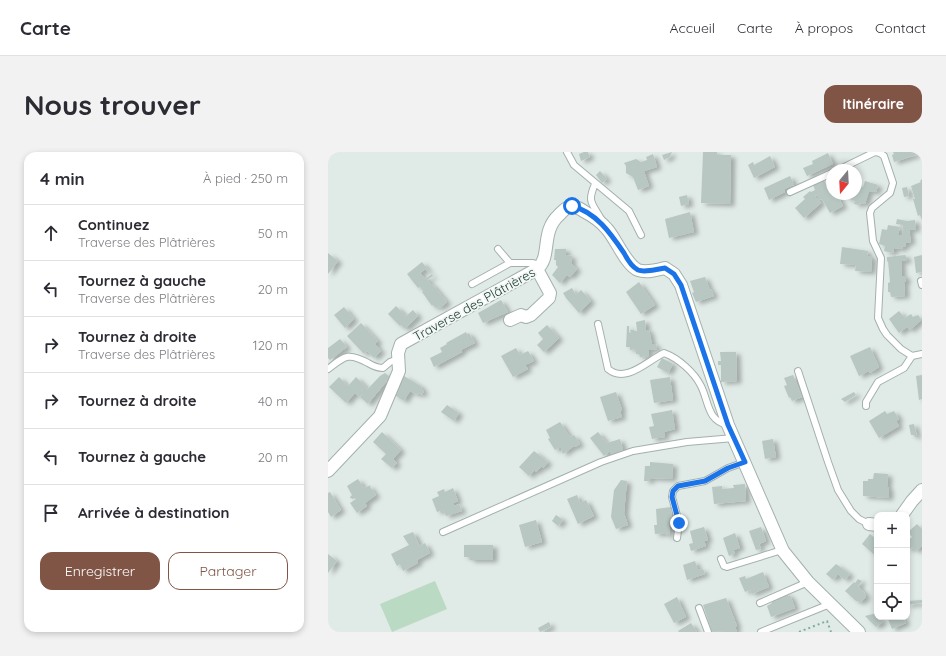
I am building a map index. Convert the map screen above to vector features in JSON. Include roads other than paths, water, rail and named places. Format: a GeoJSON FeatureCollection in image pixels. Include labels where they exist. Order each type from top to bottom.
{"type":"FeatureCollection","features":[{"type":"Feature","properties":{"kind":"street","name":"Traverse des Plâtrières"},"geometry":{"type":"LineString","coordinates":[[328,471],[380,416],[399,371],[398,353],[402,344],[540,267],[545,258],[547,236],[550,227],[556,218],[567,208],[572,206],[579,208],[592,216],[607,229],[637,270],[645,271],[665,268],[674,274],[681,285],[728,425],[782,550],[808,582],[859,632]]}},
{"type":"Feature","properties":{"kind":"street"},"geometry":{"type":"LineString","coordinates":[[510,320],[521,315],[526,317],[531,315],[549,298],[550,293],[540,267]]}},
{"type":"Feature","properties":{"kind":"street"},"geometry":{"type":"LineString","coordinates":[[904,512],[922,490]]}},
{"type":"Feature","properties":{"kind":"lane"},"geometry":{"type":"LineString","coordinates":[[567,152],[574,165],[628,211],[641,235]]}},
{"type":"Feature","properties":{"kind":"lane"},"geometry":{"type":"LineString","coordinates":[[850,164],[875,152],[884,156],[893,183],[890,193],[872,208],[870,213],[873,241],[880,258],[878,318],[887,335],[901,349],[912,356],[922,354]]}},
{"type":"Feature","properties":{"kind":"lane"},"geometry":{"type":"LineString","coordinates":[[790,192],[826,176]]}},
{"type":"Feature","properties":{"kind":"lane"},"geometry":{"type":"LineString","coordinates":[[595,184],[590,200],[607,229]]}},
{"type":"Feature","properties":{"kind":"lane"},"geometry":{"type":"LineString","coordinates":[[498,249],[510,263]]}},
{"type":"Feature","properties":{"kind":"lane"},"geometry":{"type":"LineString","coordinates":[[472,284],[510,263],[532,263],[540,267]]}},
{"type":"Feature","properties":{"kind":"lane"},"geometry":{"type":"LineString","coordinates":[[598,324],[608,368],[613,373],[618,374],[632,372],[664,353],[671,356],[678,360],[693,375],[701,386],[709,409],[716,420],[728,425]]}},
{"type":"Feature","properties":{"kind":"lane"},"geometry":{"type":"LineString","coordinates":[[328,370],[342,358],[350,356],[359,358],[376,368],[383,368],[390,362],[398,359]]}},
{"type":"Feature","properties":{"kind":"lane"},"geometry":{"type":"LineString","coordinates":[[866,406],[866,402],[878,382],[904,368],[912,356]]}},
{"type":"Feature","properties":{"kind":"lane"},"geometry":{"type":"LineString","coordinates":[[798,371],[838,490],[851,511],[859,519],[873,525]]}},
{"type":"Feature","properties":{"kind":"lane"},"geometry":{"type":"LineString","coordinates":[[443,532],[601,462],[633,451],[687,442],[734,438]]}},
{"type":"Feature","properties":{"kind":"lane"},"geometry":{"type":"LineString","coordinates":[[677,538],[679,523],[672,497],[673,491],[678,486],[705,481],[728,468],[745,462]]}},
{"type":"Feature","properties":{"kind":"lane"},"geometry":{"type":"LineString","coordinates":[[721,559],[724,566],[727,567],[782,550]]}},
{"type":"Feature","properties":{"kind":"lane"},"geometry":{"type":"LineString","coordinates":[[760,604],[808,582]]}},
{"type":"Feature","properties":{"kind":"lane"},"geometry":{"type":"LineString","coordinates":[[761,632],[830,604]]}},
{"type":"Feature","properties":{"kind":"lane"},"geometry":{"type":"LineString","coordinates":[[699,608],[708,632]]}}]}
